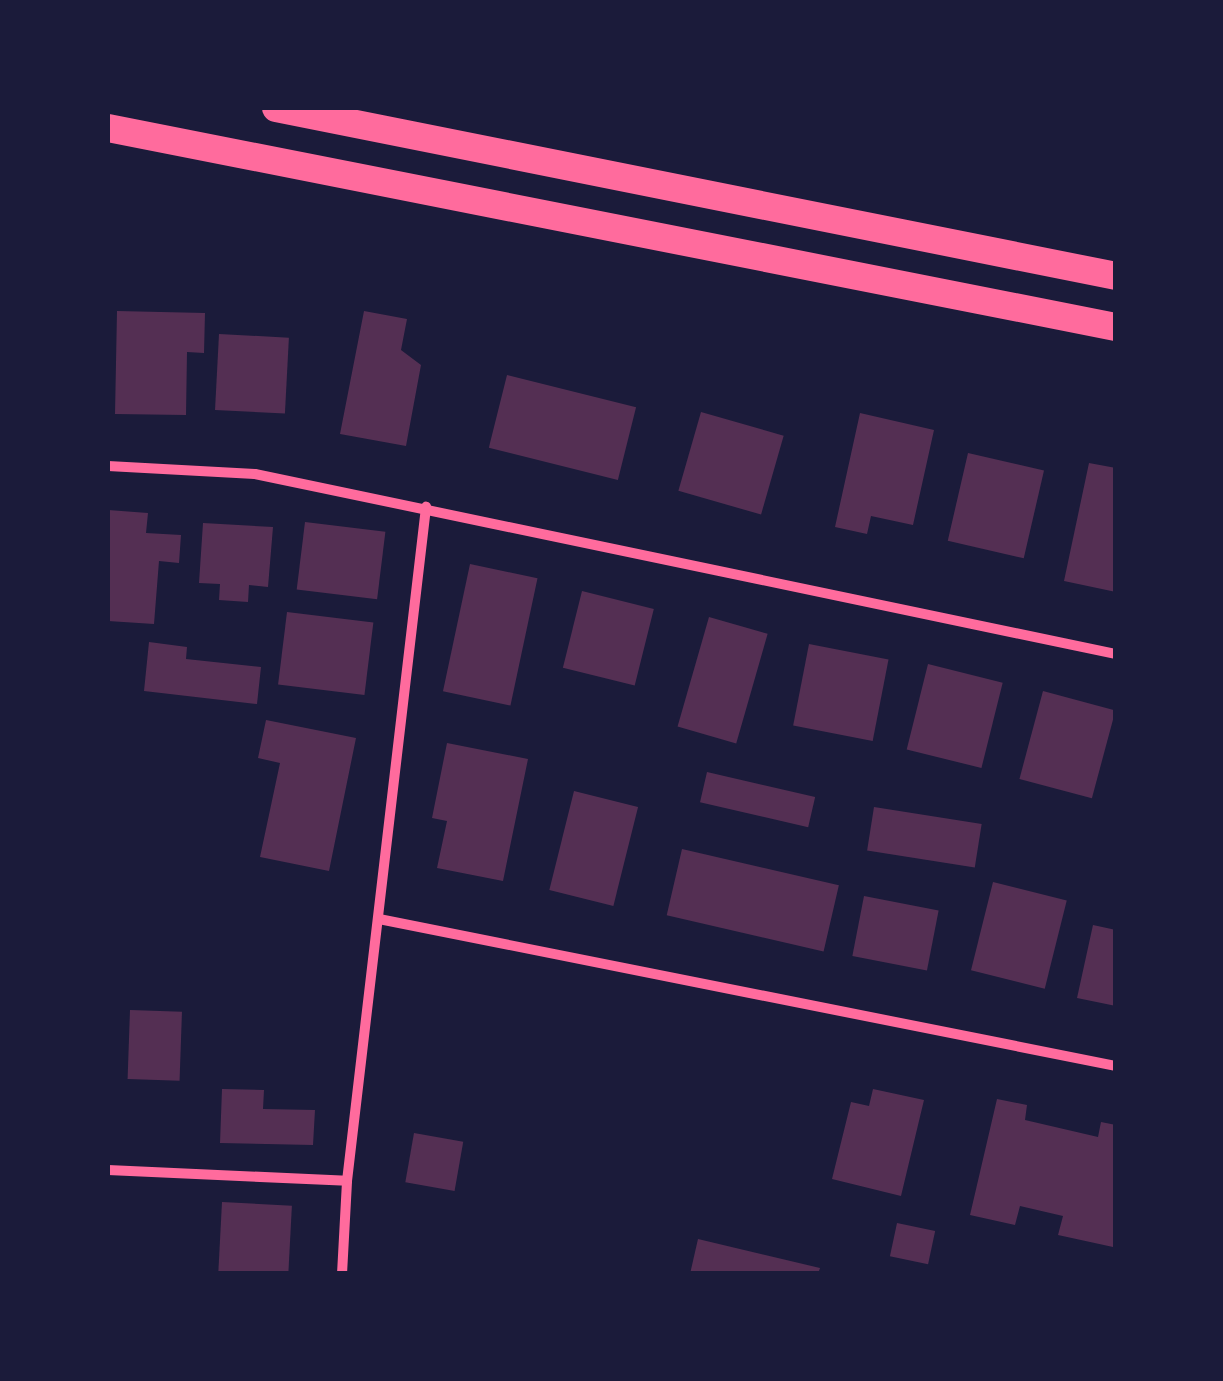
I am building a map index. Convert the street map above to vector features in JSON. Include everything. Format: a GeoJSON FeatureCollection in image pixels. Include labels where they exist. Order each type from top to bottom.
{"type":"FeatureCollection","features":[{"type":"Feature","properties":{"kind":"highway"},"geometry":{"type":"LineString","coordinates":[[276,108],[1116,276]]}},
{"type":"Feature","properties":{"kind":"highway"},"geometry":{"type":"LineString","coordinates":[[108,128],[1116,327]]}},
{"type":"Feature","properties":{"kind":"street"},"geometry":{"type":"LineString","coordinates":[[108,466],[254,474],[1116,654]]}},
{"type":"Feature","properties":{"kind":"street"},"geometry":{"type":"LineString","coordinates":[[342,1274],[347,1181],[426,507]]}},
{"type":"Feature","properties":{"kind":"street"},"geometry":{"type":"LineString","coordinates":[[380,919],[1116,1066]]}},
{"type":"Feature","properties":{"kind":"street"},"geometry":{"type":"LineString","coordinates":[[108,1170],[347,1181]]}},
{"type":"Feature","properties":{"kind":"building"},"geometry":{"type":"Polygon","coordinates":[[[117,311],[205,313],[204,353],[187,352],[186,415],[115,414],[117,311]]]}},
{"type":"Feature","properties":{"kind":"building"},"geometry":{"type":"Polygon","coordinates":[[[364,311],[407,319],[401,350],[421,365],[406,446],[340,434],[364,311]]]}},
{"type":"Feature","properties":{"kind":"building"},"geometry":{"type":"Polygon","coordinates":[[[219,334],[289,338],[285,414],[215,410],[219,334]]]}},
{"type":"Feature","properties":{"kind":"building"},"geometry":{"type":"Polygon","coordinates":[[[507,375],[636,407],[618,480],[489,448],[507,375]]]}},
{"type":"Feature","properties":{"kind":"building"},"geometry":{"type":"Polygon","coordinates":[[[701,412],[784,436],[761,515],[678,491],[701,412]]]}},
{"type":"Feature","properties":{"kind":"building"},"geometry":{"type":"Polygon","coordinates":[[[860,413],[934,430],[913,525],[871,516],[867,534],[835,527],[860,413]]]}},
{"type":"Feature","properties":{"kind":"building"},"geometry":{"type":"Polygon","coordinates":[[[968,453],[1044,471],[1024,558],[948,541],[968,453]]]}},
{"type":"Feature","properties":{"kind":"building"},"geometry":{"type":"Polygon","coordinates":[[[1089,463],[1116,468],[1116,592],[1064,581],[1089,463]]]}},
{"type":"Feature","properties":{"kind":"building"},"geometry":{"type":"Polygon","coordinates":[[[108,510],[148,513],[146,533],[181,535],[179,563],[159,561],[154,624],[108,621],[108,510]]]}},
{"type":"Feature","properties":{"kind":"building"},"geometry":{"type":"Polygon","coordinates":[[[305,522],[385,532],[377,599],[297,589],[305,522]]]}},
{"type":"Feature","properties":{"kind":"building"},"geometry":{"type":"Polygon","coordinates":[[[203,523],[273,527],[268,587],[249,585],[248,602],[219,600],[220,584],[199,583],[203,523]]]}},
{"type":"Feature","properties":{"kind":"building"},"geometry":{"type":"Polygon","coordinates":[[[470,564],[537,578],[510,706],[443,691],[470,564]]]}},
{"type":"Feature","properties":{"kind":"building"},"geometry":{"type":"Polygon","coordinates":[[[582,591],[654,609],[635,686],[563,668],[582,591]]]}},
{"type":"Feature","properties":{"kind":"building"},"geometry":{"type":"Polygon","coordinates":[[[287,612],[373,623],[364,695],[278,684],[287,612]]]}},
{"type":"Feature","properties":{"kind":"building"},"geometry":{"type":"Polygon","coordinates":[[[709,617],[768,634],[736,743],[678,727],[709,617]]]}},
{"type":"Feature","properties":{"kind":"building"},"geometry":{"type":"Polygon","coordinates":[[[149,642],[187,647],[186,659],[261,667],[257,704],[144,691],[149,642]]]}},
{"type":"Feature","properties":{"kind":"building"},"geometry":{"type":"Polygon","coordinates":[[[809,644],[889,659],[873,741],[793,725],[809,644]]]}},
{"type":"Feature","properties":{"kind":"building"},"geometry":{"type":"Polygon","coordinates":[[[928,664],[1003,683],[981,768],[907,749],[928,664]]]}},
{"type":"Feature","properties":{"kind":"building"},"geometry":{"type":"Polygon","coordinates":[[[1043,691],[1115,710],[1092,798],[1019,779],[1043,691]]]}},
{"type":"Feature","properties":{"kind":"building"},"geometry":{"type":"Polygon","coordinates":[[[266,720],[356,738],[329,871],[260,857],[280,763],[258,758],[266,720]]]}},
{"type":"Feature","properties":{"kind":"building"},"geometry":{"type":"Polygon","coordinates":[[[447,743],[528,759],[503,881],[437,868],[447,821],[432,818],[447,743]]]}},
{"type":"Feature","properties":{"kind":"building"},"geometry":{"type":"Polygon","coordinates":[[[707,772],[815,797],[808,827],[700,802],[707,772]]]}},
{"type":"Feature","properties":{"kind":"building"},"geometry":{"type":"Polygon","coordinates":[[[574,791],[638,807],[613,906],[549,890],[574,791]]]}},
{"type":"Feature","properties":{"kind":"building"},"geometry":{"type":"Polygon","coordinates":[[[874,807],[982,824],[975,868],[867,850],[874,807]]]}},
{"type":"Feature","properties":{"kind":"building"},"geometry":{"type":"Polygon","coordinates":[[[682,849],[839,885],[824,951],[667,915],[682,849]]]}},
{"type":"Feature","properties":{"kind":"building"},"geometry":{"type":"Polygon","coordinates":[[[993,882],[1067,900],[1045,989],[971,970],[993,882]]]}},
{"type":"Feature","properties":{"kind":"building"},"geometry":{"type":"Polygon","coordinates":[[[864,896],[939,911],[927,970],[852,956],[864,896]]]}},
{"type":"Feature","properties":{"kind":"building"},"geometry":{"type":"Polygon","coordinates":[[[1093,925],[1116,930],[1116,1006],[1077,998],[1093,925]]]}},
{"type":"Feature","properties":{"kind":"building"},"geometry":{"type":"Polygon","coordinates":[[[130,1010],[182,1012],[180,1081],[128,1079],[130,1010]]]}},
{"type":"Feature","properties":{"kind":"building"},"geometry":{"type":"Polygon","coordinates":[[[222,1089],[264,1090],[263,1109],[315,1110],[313,1145],[220,1143],[222,1089]]]}},
{"type":"Feature","properties":{"kind":"building"},"geometry":{"type":"Polygon","coordinates":[[[873,1089],[924,1100],[901,1196],[832,1179],[851,1102],[869,1106],[873,1089]]]}},
{"type":"Feature","properties":{"kind":"building"},"geometry":{"type":"Polygon","coordinates":[[[997,1099],[1027,1105],[1025,1120],[1098,1137],[1101,1122],[1116,1125],[1113,1247],[1058,1235],[1063,1216],[1020,1206],[1015,1225],[970,1215],[997,1099]]]}},
{"type":"Feature","properties":{"kind":"building"},"geometry":{"type":"Polygon","coordinates":[[[414,1133],[463,1142],[455,1191],[405,1182],[414,1133]]]}},
{"type":"Feature","properties":{"kind":"building"},"geometry":{"type":"Polygon","coordinates":[[[222,1202],[292,1206],[288,1274],[218,1274],[222,1202]]]}},
{"type":"Feature","properties":{"kind":"building"},"geometry":{"type":"Polygon","coordinates":[[[897,1223],[935,1231],[928,1264],[890,1256],[897,1223]]]}},
{"type":"Feature","properties":{"kind":"building"},"geometry":{"type":"Polygon","coordinates":[[[698,1239],[820,1268],[818,1274],[690,1274],[698,1239]]]}}]}
